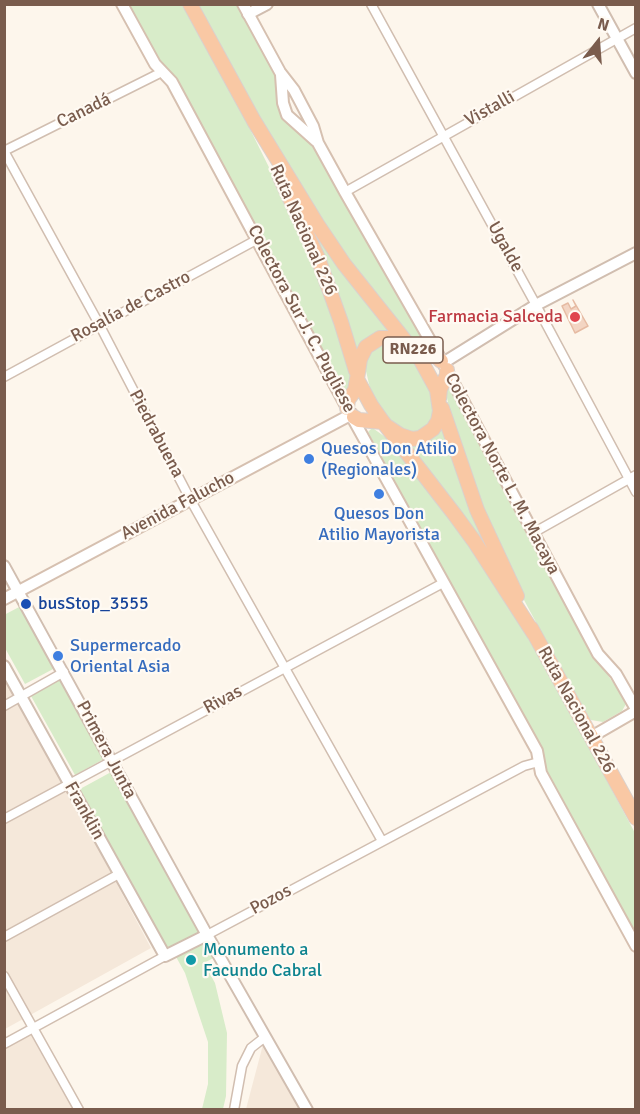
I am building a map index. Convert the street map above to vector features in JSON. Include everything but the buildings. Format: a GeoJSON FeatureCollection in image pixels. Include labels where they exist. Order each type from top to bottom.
{"type":"FeatureCollection","features":[{"type":"Feature","properties":{"kind":"highway","name":"Ruta Nacional 226"},"geometry":{"type":"LineString","coordinates":[[190,4],[254,121],[312,242],[334,300],[357,377],[371,405],[474,541],[534,634],[636,818]]}},
{"type":"Feature","properties":{"kind":"highway","name":"Ruta Nacional 226"},"geometry":{"type":"LineString","coordinates":[[254,121],[335,251],[425,366],[440,402],[477,510],[534,634]]}},
{"type":"Feature","properties":{"kind":"highway","name":"RN226"},"geometry":{"type":"LineString","coordinates":[[357,377],[362,352],[375,340],[392,338],[409,345]]}},
{"type":"Feature","properties":{"kind":"highway"},"geometry":{"type":"LineString","coordinates":[[357,377],[355,390],[348,400],[351,413],[359,420],[384,424],[394,432],[406,437],[425,436],[438,421],[440,390],[447,375],[444,365],[436,356],[418,352],[409,345]]}},
{"type":"Feature","properties":{"kind":"main road","name":"Colectora Sur J. C. Pugliese"},"geometry":{"type":"LineString","coordinates":[[122,4],[154,64],[172,82],[258,239],[443,583],[537,751],[541,773],[636,946]]}},
{"type":"Feature","properties":{"kind":"main road"},"geometry":{"type":"LineString","coordinates":[[245,9],[267,4]]}},
{"type":"Feature","properties":{"kind":"main road"},"geometry":{"type":"LineString","coordinates":[[598,4],[636,73]]}},
{"type":"Feature","properties":{"kind":"main road","name":"Colectora Norte L. M. Macaya"},"geometry":{"type":"LineString","coordinates":[[245,9],[280,72],[294,90],[313,126],[318,143],[444,365],[598,654],[616,674],[636,710]]}},
{"type":"Feature","properties":{"kind":"main road","name":"Colectora Norte L. M. Macaya"},"geometry":{"type":"LineString","coordinates":[[280,72],[287,115],[318,143]]}},
{"type":"Feature","properties":{"kind":"main road"},"geometry":{"type":"LineString","coordinates":[[444,365],[536,305],[636,253]]}},
{"type":"Feature","properties":{"kind":"main road","name":"Avenida Falucho"},"geometry":{"type":"LineString","coordinates":[[4,599],[351,413]]}},
{"type":"Feature","properties":{"kind":"main road","name":"Primera Junta"},"geometry":{"type":"LineString","coordinates":[[4,566],[207,935],[307,1110]]}},
{"type":"Feature","properties":{"kind":"main road","name":"Franklin"},"geometry":{"type":"LineString","coordinates":[[4,666],[165,956]]}},
{"type":"Feature","properties":{"kind":"main road"},"geometry":{"type":"LineString","coordinates":[[591,736],[636,710]]}},
{"type":"Feature","properties":{"kind":"main road","name":"Pozos"},"geometry":{"type":"LineString","coordinates":[[165,956],[207,935]]}},
{"type":"Feature","properties":{"kind":"street","name":"Ugalde"},"geometry":{"type":"LineString","coordinates":[[371,4],[632,477],[636,492]]}},
{"type":"Feature","properties":{"kind":"street","name":"Vistalli"},"geometry":{"type":"LineString","coordinates":[[345,192],[636,28]]}},
{"type":"Feature","properties":{"kind":"street","name":"Canadá"},"geometry":{"type":"LineString","coordinates":[[4,151],[158,74],[160,70]]}},
{"type":"Feature","properties":{"kind":"street","name":"Piedrabuena"},"geometry":{"type":"LineString","coordinates":[[4,151],[99,324],[190,499],[382,841]]}},
{"type":"Feature","properties":{"kind":"street","name":"Rosalía de Castro"},"geometry":{"type":"LineString","coordinates":[[4,377],[258,239]]}},
{"type":"Feature","properties":{"kind":"street"},"geometry":{"type":"LineString","coordinates":[[533,533],[632,477]]}},
{"type":"Feature","properties":{"kind":"street","name":"Rivas"},"geometry":{"type":"LineString","coordinates":[[4,819],[443,583]]}},
{"type":"Feature","properties":{"kind":"street"},"geometry":{"type":"LineString","coordinates":[[4,706],[64,672]]}},
{"type":"Feature","properties":{"kind":"street","name":"Pozos"},"geometry":{"type":"LineString","coordinates":[[207,935],[524,766],[535,763],[539,765]]}},
{"type":"Feature","properties":{"kind":"street"},"geometry":{"type":"LineString","coordinates":[[4,937],[119,874]]}},
{"type":"Feature","properties":{"kind":"street","name":"Pozos"},"geometry":{"type":"LineString","coordinates":[[4,1044],[165,956]]}},
{"type":"Feature","properties":{"kind":"street"},"geometry":{"type":"LineString","coordinates":[[4,976],[79,1110]]}},
{"type":"Feature","properties":{"kind":"street"},"geometry":{"type":"LineString","coordinates":[[234,1110],[242,1066],[251,1048],[265,1036]]}},
{"type":"Feature","properties":{"kind":"shaded area"},"geometry":{"type":"Polygon","coordinates":[[[4,672],[151,948],[5,1029],[4,1029],[4,672]]]}},
{"type":"Feature","properties":{"kind":"shaded area"},"geometry":{"type":"Polygon","coordinates":[[[33,1029],[77,1109],[5,1109],[4,1045],[33,1029]]]}},
{"type":"Feature","properties":{"kind":"shaded area"},"geometry":{"type":"Polygon","coordinates":[[[265,1037],[304,1109],[246,1109],[265,1037]]]}},
{"type":"Feature","properties":{"kind":"green space"},"geometry":{"type":"Polygon","coordinates":[[[126,5],[182,5],[246,121],[312,254],[351,370],[351,382],[348,389],[342,386],[176,82],[168,70],[159,63],[126,5]]]}},
{"type":"Feature","properties":{"kind":"green space"},"geometry":{"type":"Polygon","coordinates":[[[198,5],[239,5],[277,75],[280,99],[314,143],[427,347],[424,347],[402,328],[344,258],[258,115],[198,5]]]}},
{"type":"Feature","properties":{"kind":"green space"},"geometry":{"type":"Polygon","coordinates":[[[293,193],[393,331],[355,354],[293,193]]]}},
{"type":"Feature","properties":{"kind":"green space"},"geometry":{"type":"Polygon","coordinates":[[[388,343],[403,348],[420,369],[427,383],[432,397],[434,416],[421,431],[408,433],[392,424],[375,400],[370,388],[365,367],[366,360],[370,353],[388,343]]]}},
{"type":"Feature","properties":{"kind":"green space"},"geometry":{"type":"Polygon","coordinates":[[[451,387],[595,657],[624,698],[626,704],[622,711],[603,722],[591,720],[586,715],[517,587],[488,527],[455,435],[447,398],[447,388],[451,387]]]}},
{"type":"Feature","properties":{"kind":"green space"},"geometry":{"type":"Polygon","coordinates":[[[444,423],[505,581],[406,444],[426,441],[437,434],[444,423]]]}},
{"type":"Feature","properties":{"kind":"green space"},"geometry":{"type":"Polygon","coordinates":[[[371,429],[388,439],[483,562],[543,662],[635,833],[635,935],[547,772],[539,746],[368,432],[371,429]]]}},
{"type":"Feature","properties":{"kind":"green space"},"geometry":{"type":"Polygon","coordinates":[[[21,606],[55,668],[25,684],[5,648],[4,615],[21,606]]]}},
{"type":"Feature","properties":{"kind":"green space"},"geometry":{"type":"Polygon","coordinates":[[[60,680],[104,759],[75,775],[31,696],[60,680]]]}},
{"type":"Feature","properties":{"kind":"green space"},"geometry":{"type":"Polygon","coordinates":[[[113,771],[200,934],[168,951],[80,789],[113,771]]]}},
{"type":"Feature","properties":{"kind":"green space"},"geometry":{"type":"Polygon","coordinates":[[[206,939],[215,957],[204,963],[215,983],[227,1033],[226,1096],[223,1109],[202,1109],[208,1084],[208,1042],[185,973],[175,955],[206,939]]]}},
{"type":"Feature","properties":{"kind":"place","name":"Farmacia Salceda"},"geometry":{"type":"Point","coordinates":[575,317]}},
{"type":"Feature","properties":{"kind":"place","name":"Quesos Don Atilio (Regionales)"},"geometry":{"type":"Point","coordinates":[309,459]}},
{"type":"Feature","properties":{"kind":"place","name":"Quesos Don Atilio Mayorista"},"geometry":{"type":"Point","coordinates":[379,494]}},
{"type":"Feature","properties":{"kind":"place","name":"busStop_3555"},"geometry":{"type":"Point","coordinates":[26,604]}},
{"type":"Feature","properties":{"kind":"place","name":"Supermercado Oriental Asia"},"geometry":{"type":"Point","coordinates":[58,656]}},
{"type":"Feature","properties":{"kind":"place","name":"Monumento a Facundo Cabral"},"geometry":{"type":"Point","coordinates":[191,960]}}]}
